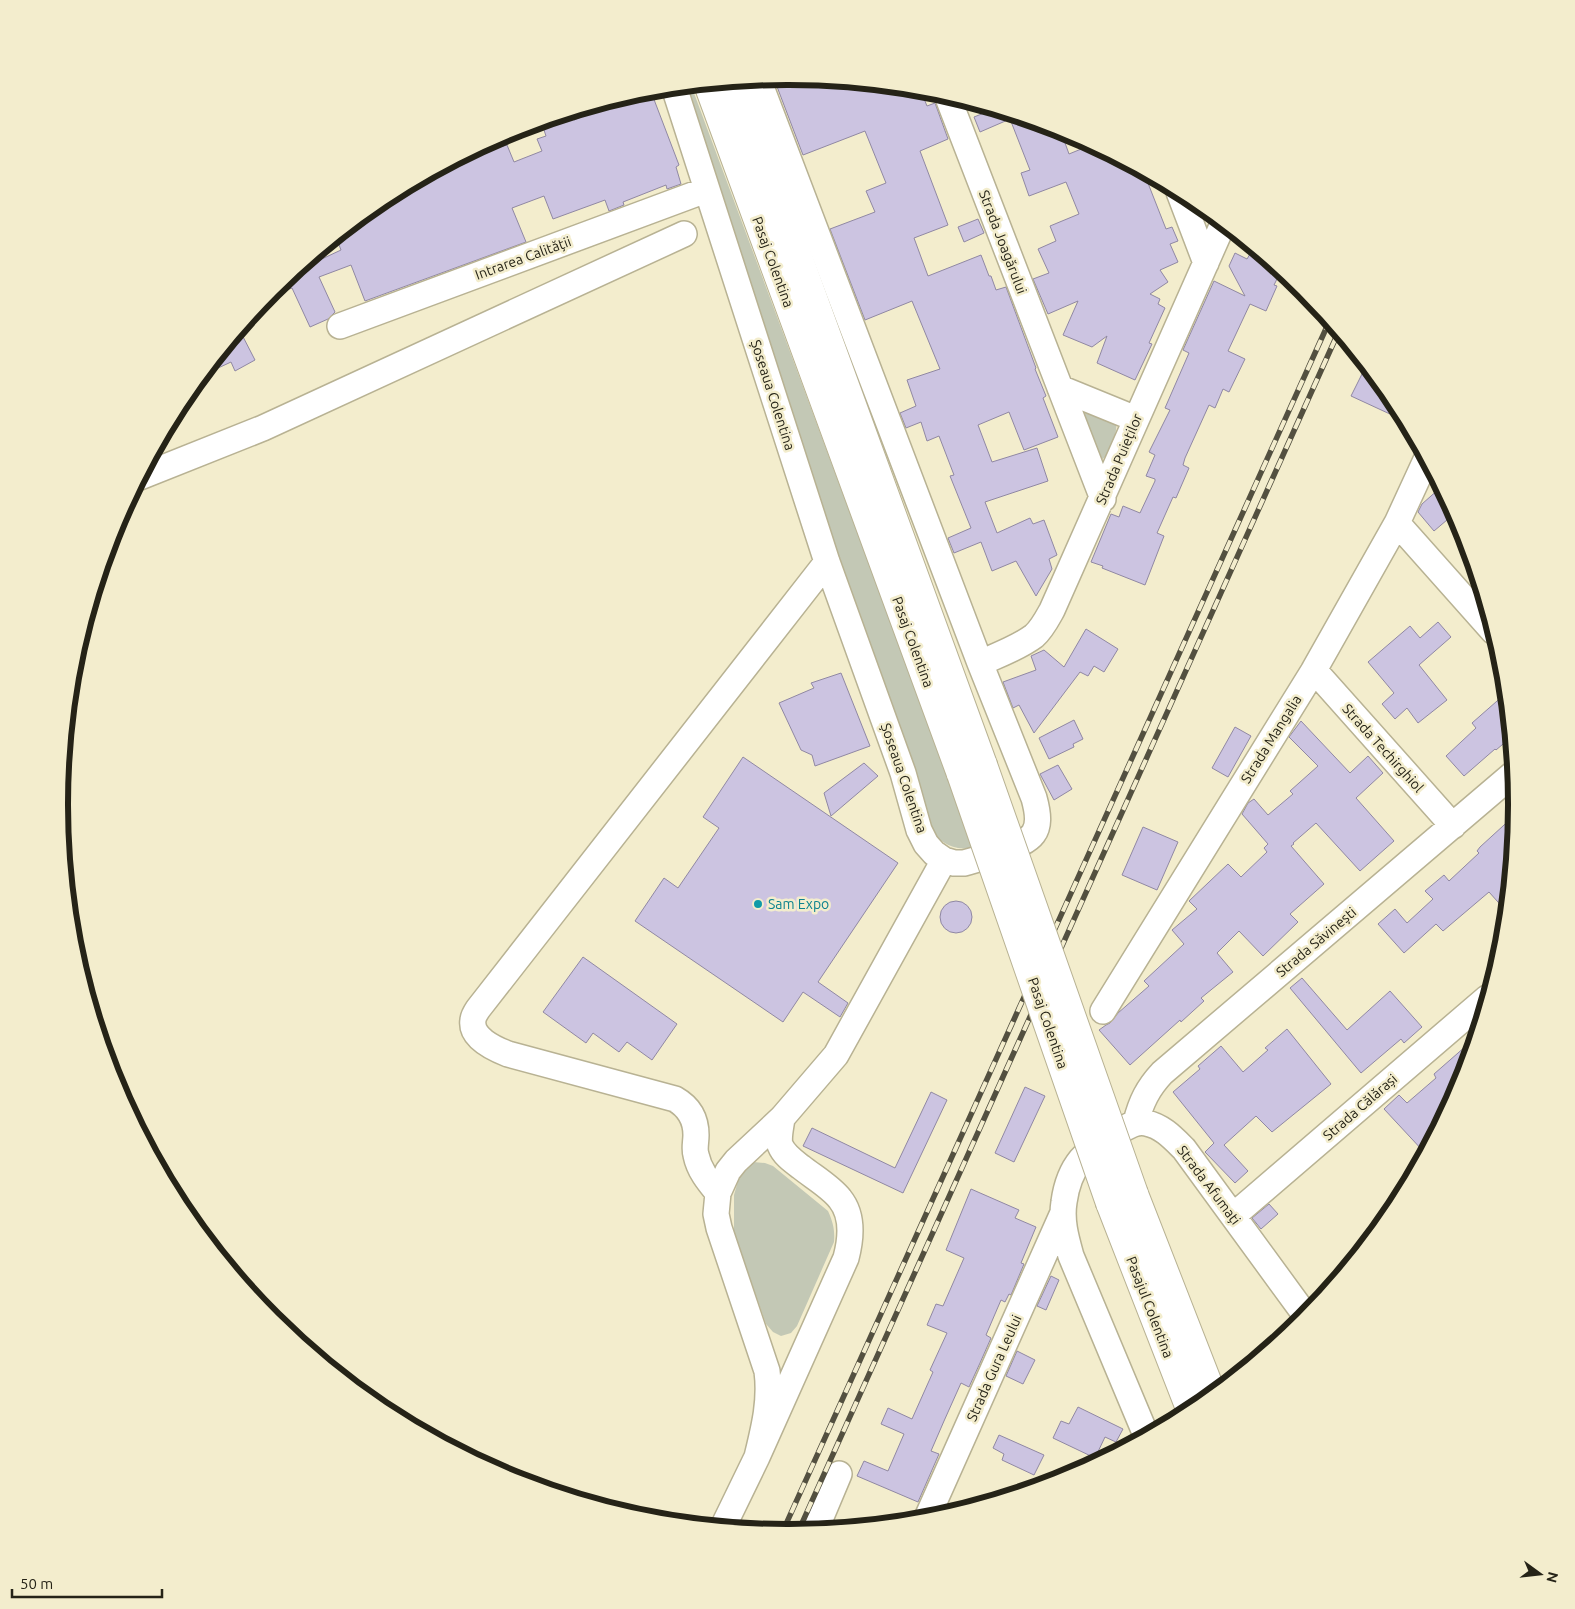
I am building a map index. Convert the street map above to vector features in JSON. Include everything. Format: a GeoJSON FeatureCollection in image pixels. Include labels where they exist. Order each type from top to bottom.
{"type":"FeatureCollection","features":[{"type":"Feature","properties":{"kind":"highway","name":"Pasaj Colentina"},"geometry":{"type":"LineString","coordinates":[[736,86],[1122,1198]]}},
{"type":"Feature","properties":{"kind":"highway","name":"Pasaj Colentina"},"geometry":{"type":"LineString","coordinates":[[710,89],[972,770]]}},
{"type":"Feature","properties":{"kind":"highway","name":"Pasajul Colentina"},"geometry":{"type":"LineString","coordinates":[[1122,1198],[1209,1388]]}},
{"type":"Feature","properties":{"kind":"highway","name":"Pasajul Colentina"},"geometry":{"type":"LineString","coordinates":[[1122,1198],[1188,1403]]}},
{"type":"Feature","properties":{"kind":"street"},"geometry":{"type":"LineString","coordinates":[[756,1457],[767,1415],[769,1384],[767,1371],[719,1228],[716,1214],[721,1183],[732,1166],[782,1118],[836,1055],[944,860],[954,864],[964,863],[1025,842],[1033,834],[1038,813],[1034,798],[980,663],[760,85]]}},
{"type":"Feature","properties":{"kind":"street","name":"Șoseaua Colentina"},"geometry":{"type":"LineString","coordinates":[[676,94],[827,562],[904,773],[919,830],[926,844],[944,860]]}},
{"type":"Feature","properties":{"kind":"street","name":"Strada Joagărului"},"geometry":{"type":"LineString","coordinates":[[950,103],[1103,499]]}},
{"type":"Feature","properties":{"kind":"street","name":"Intrarea Calității"},"geometry":{"type":"LineString","coordinates":[[340,326],[706,190]]}},
{"type":"Feature","properties":{"kind":"street"},"geometry":{"type":"LineString","coordinates":[[1183,203],[1206,263]]}},
{"type":"Feature","properties":{"kind":"street","name":"Strada Puieților"},"geometry":{"type":"LineString","coordinates":[[980,663],[1020,644],[1034,635],[1044,624],[1052,610],[1103,499],[1136,419],[1221,229]]}},
{"type":"Feature","properties":{"kind":"street"},"geometry":{"type":"LineString","coordinates":[[149,474],[272,424],[684,234]]}},
{"type":"Feature","properties":{"kind":"street"},"geometry":{"type":"LineString","coordinates":[[1060,388],[1136,419]]}},
{"type":"Feature","properties":{"kind":"street","name":"Strada Mangalia"},"geometry":{"type":"LineString","coordinates":[[1103,1010],[1314,670],[1397,522],[1423,467]]}},
{"type":"Feature","properties":{"kind":"street"},"geometry":{"type":"LineString","coordinates":[[1397,522],[1475,598]]}},
{"type":"Feature","properties":{"kind":"street"},"geometry":{"type":"LineString","coordinates":[[718,1193],[700,1168],[695,1153],[696,1134],[694,1122],[690,1112],[683,1103],[676,1099],[508,1054],[496,1049],[478,1036],[473,1029],[473,1019],[478,1009],[827,562]]}},
{"type":"Feature","properties":{"kind":"street","name":"Strada Techirghiol"},"geometry":{"type":"LineString","coordinates":[[1314,670],[1453,826]]}},
{"type":"Feature","properties":{"kind":"street","name":"Strada Săvinești"},"geometry":{"type":"LineString","coordinates":[[1136,1122],[1139,1109],[1146,1094],[1162,1073],[1507,779]]}},
{"type":"Feature","properties":{"kind":"street","name":"Strada Călărași"},"geometry":{"type":"LineString","coordinates":[[1233,1216],[1479,1005]]}},
{"type":"Feature","properties":{"kind":"street"},"geometry":{"type":"LineString","coordinates":[[726,1521],[846,1258],[850,1243],[850,1228],[840,1199],[790,1159],[783,1151],[779,1135],[782,1118]]}},
{"type":"Feature","properties":{"kind":"street"},"geometry":{"type":"LineString","coordinates":[[1136,1122],[1098,1143],[1084,1155],[1074,1168],[1068,1183],[1062,1215],[1071,1256],[1144,1430]]}},
{"type":"Feature","properties":{"kind":"street","name":"Strada Afumați"},"geometry":{"type":"LineString","coordinates":[[1136,1122],[1159,1127],[1184,1149],[1301,1309]]}},
{"type":"Feature","properties":{"kind":"street","name":"Strada Gura Leului"},"geometry":{"type":"LineString","coordinates":[[930,1510],[1062,1215]]}},
{"type":"Feature","properties":{"kind":"street"},"geometry":{"type":"LineString","coordinates":[[818,1523],[839,1474]]}},
{"type":"Feature","properties":{"kind":"green space"},"geometry":{"type":"Polygon","coordinates":[[[693,91],[974,847],[960,848],[948,845],[937,838],[928,827],[681,93],[693,91]]]}},
{"type":"Feature","properties":{"kind":"green space"},"geometry":{"type":"Polygon","coordinates":[[[1077,406],[1116,423],[1113,442],[1103,459],[1099,458],[1077,406]]]}},
{"type":"Feature","properties":{"kind":"green space"},"geometry":{"type":"Polygon","coordinates":[[[753,1162],[773,1166],[828,1211],[834,1230],[834,1242],[797,1326],[791,1333],[781,1336],[773,1332],[766,1324],[734,1233],[734,1195],[738,1181],[745,1168],[753,1162]]]}},
{"type":"Feature","properties":{"kind":"building"},"geometry":{"type":"Polygon","coordinates":[[[776,84],[835,86],[881,91],[923,97],[927,106],[935,103],[948,139],[920,151],[948,225],[914,238],[928,276],[981,255],[996,290],[1006,287],[1046,396],[1043,398],[1058,437],[1024,450],[1009,412],[978,425],[992,462],[1037,448],[1048,481],[985,502],[997,533],[1030,518],[1033,524],[1044,520],[1057,555],[1049,559],[1052,569],[1036,596],[1016,561],[992,571],[981,542],[954,553],[948,538],[971,528],[950,476],[954,475],[939,436],[927,441],[921,422],[906,428],[900,413],[916,406],[907,380],[940,369],[912,301],[865,320],[830,229],[875,212],[866,191],[886,183],[865,131],[803,155],[776,84]]]}},
{"type":"Feature","properties":{"kind":"building"},"geometry":{"type":"Polygon","coordinates":[[[653,97],[679,165],[676,167],[681,184],[667,189],[666,185],[623,202],[624,205],[609,211],[605,200],[553,219],[544,196],[512,208],[526,242],[365,301],[351,265],[319,277],[335,312],[328,319],[310,327],[292,288],[281,292],[313,263],[341,250],[338,242],[349,233],[387,206],[428,181],[502,144],[503,146],[507,145],[514,162],[542,151],[537,139],[546,136],[543,128],[573,118],[574,120],[601,109],[653,97]]]}},
{"type":"Feature","properties":{"kind":"building"},"geometry":{"type":"Polygon","coordinates":[[[985,112],[1008,120],[980,132],[974,117],[985,112]]]}},
{"type":"Feature","properties":{"kind":"building"},"geometry":{"type":"Polygon","coordinates":[[[1011,120],[1064,139],[1069,154],[1083,148],[1147,180],[1166,229],[1172,227],[1178,241],[1170,244],[1178,262],[1160,270],[1168,282],[1150,294],[1160,299],[1158,304],[1165,308],[1149,343],[1152,344],[1135,380],[1097,363],[1107,336],[1092,347],[1063,335],[1078,301],[1048,314],[1033,279],[1049,273],[1038,249],[1056,241],[1050,226],[1079,214],[1066,182],[1029,196],[1021,173],[1030,170],[1011,120]]]}},
{"type":"Feature","properties":{"kind":"building"},"geometry":{"type":"Polygon","coordinates":[[[978,219],[984,233],[964,242],[958,227],[978,219]]]}},
{"type":"Feature","properties":{"kind":"building"},"geometry":{"type":"Polygon","coordinates":[[[1235,253],[1247,259],[1250,254],[1278,277],[1274,285],[1277,286],[1266,311],[1250,304],[1228,351],[1245,359],[1229,392],[1223,389],[1215,408],[1209,405],[1185,458],[1183,465],[1189,468],[1176,498],[1173,497],[1157,533],[1164,536],[1145,585],[1091,562],[1111,514],[1119,517],[1123,506],[1140,513],[1155,481],[1155,479],[1146,476],[1155,455],[1149,452],[1170,410],[1165,408],[1189,353],[1183,350],[1214,281],[1245,296],[1229,266],[1235,253]]]}},
{"type":"Feature","properties":{"kind":"building"},"geometry":{"type":"Polygon","coordinates":[[[242,335],[255,360],[235,371],[231,362],[213,370],[242,335]]]}},
{"type":"Feature","properties":{"kind":"building"},"geometry":{"type":"Polygon","coordinates":[[[1363,372],[1393,416],[1351,396],[1363,372]]]}},
{"type":"Feature","properties":{"kind":"building"},"geometry":{"type":"Polygon","coordinates":[[[1436,492],[1448,519],[1434,531],[1418,512],[1422,504],[1436,492]]]}},
{"type":"Feature","properties":{"kind":"building"},"geometry":{"type":"Polygon","coordinates":[[[1438,622],[1451,637],[1419,665],[1447,700],[1418,723],[1407,708],[1395,719],[1382,704],[1394,693],[1368,662],[1410,626],[1420,638],[1438,622]]]}},
{"type":"Feature","properties":{"kind":"building"},"geometry":{"type":"Polygon","coordinates":[[[1086,629],[1118,649],[1104,672],[1094,666],[1088,676],[1080,672],[1034,733],[1019,705],[1013,708],[1003,682],[1036,670],[1031,656],[1044,650],[1064,667],[1086,629]]]}},
{"type":"Feature","properties":{"kind":"building"},"geometry":{"type":"Polygon","coordinates":[[[841,673],[870,746],[815,766],[812,755],[801,750],[779,703],[814,688],[811,683],[841,673]]]}},
{"type":"Feature","properties":{"kind":"building"},"geometry":{"type":"Polygon","coordinates":[[[1499,699],[1504,743],[1464,776],[1446,756],[1476,728],[1472,723],[1499,699]]]}},
{"type":"Feature","properties":{"kind":"building"},"geometry":{"type":"Polygon","coordinates":[[[1074,720],[1083,739],[1073,744],[1074,747],[1049,759],[1039,738],[1074,720]]]}},
{"type":"Feature","properties":{"kind":"building"},"geometry":{"type":"Polygon","coordinates":[[[1301,721],[1350,773],[1368,756],[1383,773],[1356,798],[1394,841],[1360,871],[1316,823],[1291,846],[1324,884],[1290,914],[1298,922],[1263,956],[1239,931],[1217,953],[1233,972],[1201,998],[1204,1001],[1181,1022],[1180,1020],[1130,1065],[1099,1030],[1110,1023],[1118,1013],[1149,986],[1144,981],[1184,944],[1172,930],[1197,909],[1189,901],[1228,864],[1241,877],[1267,852],[1264,848],[1268,844],[1242,814],[1248,803],[1254,799],[1268,815],[1293,794],[1290,791],[1318,766],[1289,737],[1301,721]]]}},
{"type":"Feature","properties":{"kind":"building"},"geometry":{"type":"Polygon","coordinates":[[[1235,727],[1251,736],[1228,777],[1212,768],[1235,727]]]}},
{"type":"Feature","properties":{"kind":"building","name":"Sam Expo"},"geometry":{"type":"Polygon","coordinates":[[[743,757],[898,863],[818,982],[848,1003],[840,1017],[803,992],[783,1022],[635,921],[664,878],[678,888],[719,828],[703,817],[743,757]]]}},
{"type":"Feature","properties":{"kind":"building"},"geometry":{"type":"Polygon","coordinates":[[[864,763],[878,776],[831,816],[824,793],[864,763]]]}},
{"type":"Feature","properties":{"kind":"building"},"geometry":{"type":"Polygon","coordinates":[[[1058,765],[1072,789],[1054,800],[1040,774],[1058,765]]]}},
{"type":"Feature","properties":{"kind":"building"},"geometry":{"type":"Polygon","coordinates":[[[1507,822],[1500,904],[1489,892],[1443,931],[1436,924],[1404,953],[1378,924],[1395,909],[1407,923],[1433,899],[1425,891],[1444,875],[1449,881],[1479,853],[1477,851],[1507,822]]]}},
{"type":"Feature","properties":{"kind":"building"},"geometry":{"type":"Polygon","coordinates":[[[1143,827],[1178,842],[1157,890],[1122,875],[1143,827]]]}},
{"type":"Feature","properties":{"kind":"building"},"geometry":{"type":"Polygon","coordinates":[[[956,901],[962,902],[967,906],[971,911],[971,923],[967,928],[962,932],[956,933],[950,932],[945,928],[941,923],[940,917],[941,911],[945,906],[950,902],[956,901]]]}},
{"type":"Feature","properties":{"kind":"building"},"geometry":{"type":"Polygon","coordinates":[[[583,957],[677,1024],[652,1060],[627,1042],[619,1052],[593,1033],[586,1043],[543,1012],[583,957]]]}},
{"type":"Feature","properties":{"kind":"building"},"geometry":{"type":"Polygon","coordinates":[[[1302,978],[1347,1030],[1390,991],[1422,1027],[1404,1043],[1401,1039],[1361,1073],[1290,988],[1302,978]]]}},
{"type":"Feature","properties":{"kind":"building"},"geometry":{"type":"Polygon","coordinates":[[[1287,1029],[1331,1084],[1272,1132],[1256,1116],[1224,1145],[1248,1171],[1235,1183],[1205,1152],[1214,1143],[1173,1092],[1200,1069],[1198,1066],[1221,1046],[1243,1072],[1268,1050],[1265,1048],[1287,1029]]]}},
{"type":"Feature","properties":{"kind":"building"},"geometry":{"type":"Polygon","coordinates":[[[1465,1047],[1453,1080],[1420,1148],[1384,1109],[1399,1095],[1407,1103],[1436,1078],[1434,1074],[1465,1047]]]}},
{"type":"Feature","properties":{"kind":"building"},"geometry":{"type":"Polygon","coordinates":[[[1025,1087],[1045,1096],[1014,1162],[995,1153],[1025,1087]]]}},
{"type":"Feature","properties":{"kind":"building"},"geometry":{"type":"Polygon","coordinates":[[[931,1092],[947,1100],[903,1193],[803,1146],[812,1128],[895,1168],[931,1092]]]}},
{"type":"Feature","properties":{"kind":"building"},"geometry":{"type":"Polygon","coordinates":[[[971,1189],[1019,1210],[1015,1218],[1036,1227],[1021,1263],[1024,1264],[1011,1295],[1009,1294],[1005,1302],[1001,1300],[986,1335],[991,1338],[969,1387],[961,1383],[931,1451],[939,1454],[918,1502],[857,1476],[864,1461],[888,1471],[904,1434],[881,1424],[888,1408],[912,1419],[933,1372],[930,1370],[947,1333],[927,1325],[936,1304],[943,1306],[964,1258],[946,1250],[971,1189]]]}},
{"type":"Feature","properties":{"kind":"building"},"geometry":{"type":"Polygon","coordinates":[[[1269,1204],[1278,1214],[1261,1229],[1252,1218],[1269,1204]]]}},
{"type":"Feature","properties":{"kind":"building"},"geometry":{"type":"Polygon","coordinates":[[[1051,1276],[1059,1280],[1046,1310],[1037,1306],[1051,1276]]]}},
{"type":"Feature","properties":{"kind":"building"},"geometry":{"type":"Polygon","coordinates":[[[1017,1351],[1035,1360],[1023,1384],[1006,1376],[1017,1351]]]}},
{"type":"Feature","properties":{"kind":"building"},"geometry":{"type":"Polygon","coordinates":[[[1078,1407],[1123,1429],[1116,1442],[1105,1437],[1097,1454],[1092,1457],[1053,1438],[1061,1421],[1069,1424],[1078,1407]]]}},
{"type":"Feature","properties":{"kind":"building"},"geometry":{"type":"Polygon","coordinates":[[[999,1435],[1044,1455],[1034,1475],[1002,1460],[1004,1454],[993,1448],[999,1435]]]}},
{"type":"Feature","properties":{"kind":"railway"},"geometry":{"type":"LineString","coordinates":[[786,1524],[1327,327]]}},
{"type":"Feature","properties":{"kind":"railway"},"geometry":{"type":"LineString","coordinates":[[802,1524],[1336,338]]}},
{"type":"Feature","properties":{"kind":"place","name":"Sam Expo"},"geometry":{"type":"Point","coordinates":[758,904]}}]}
